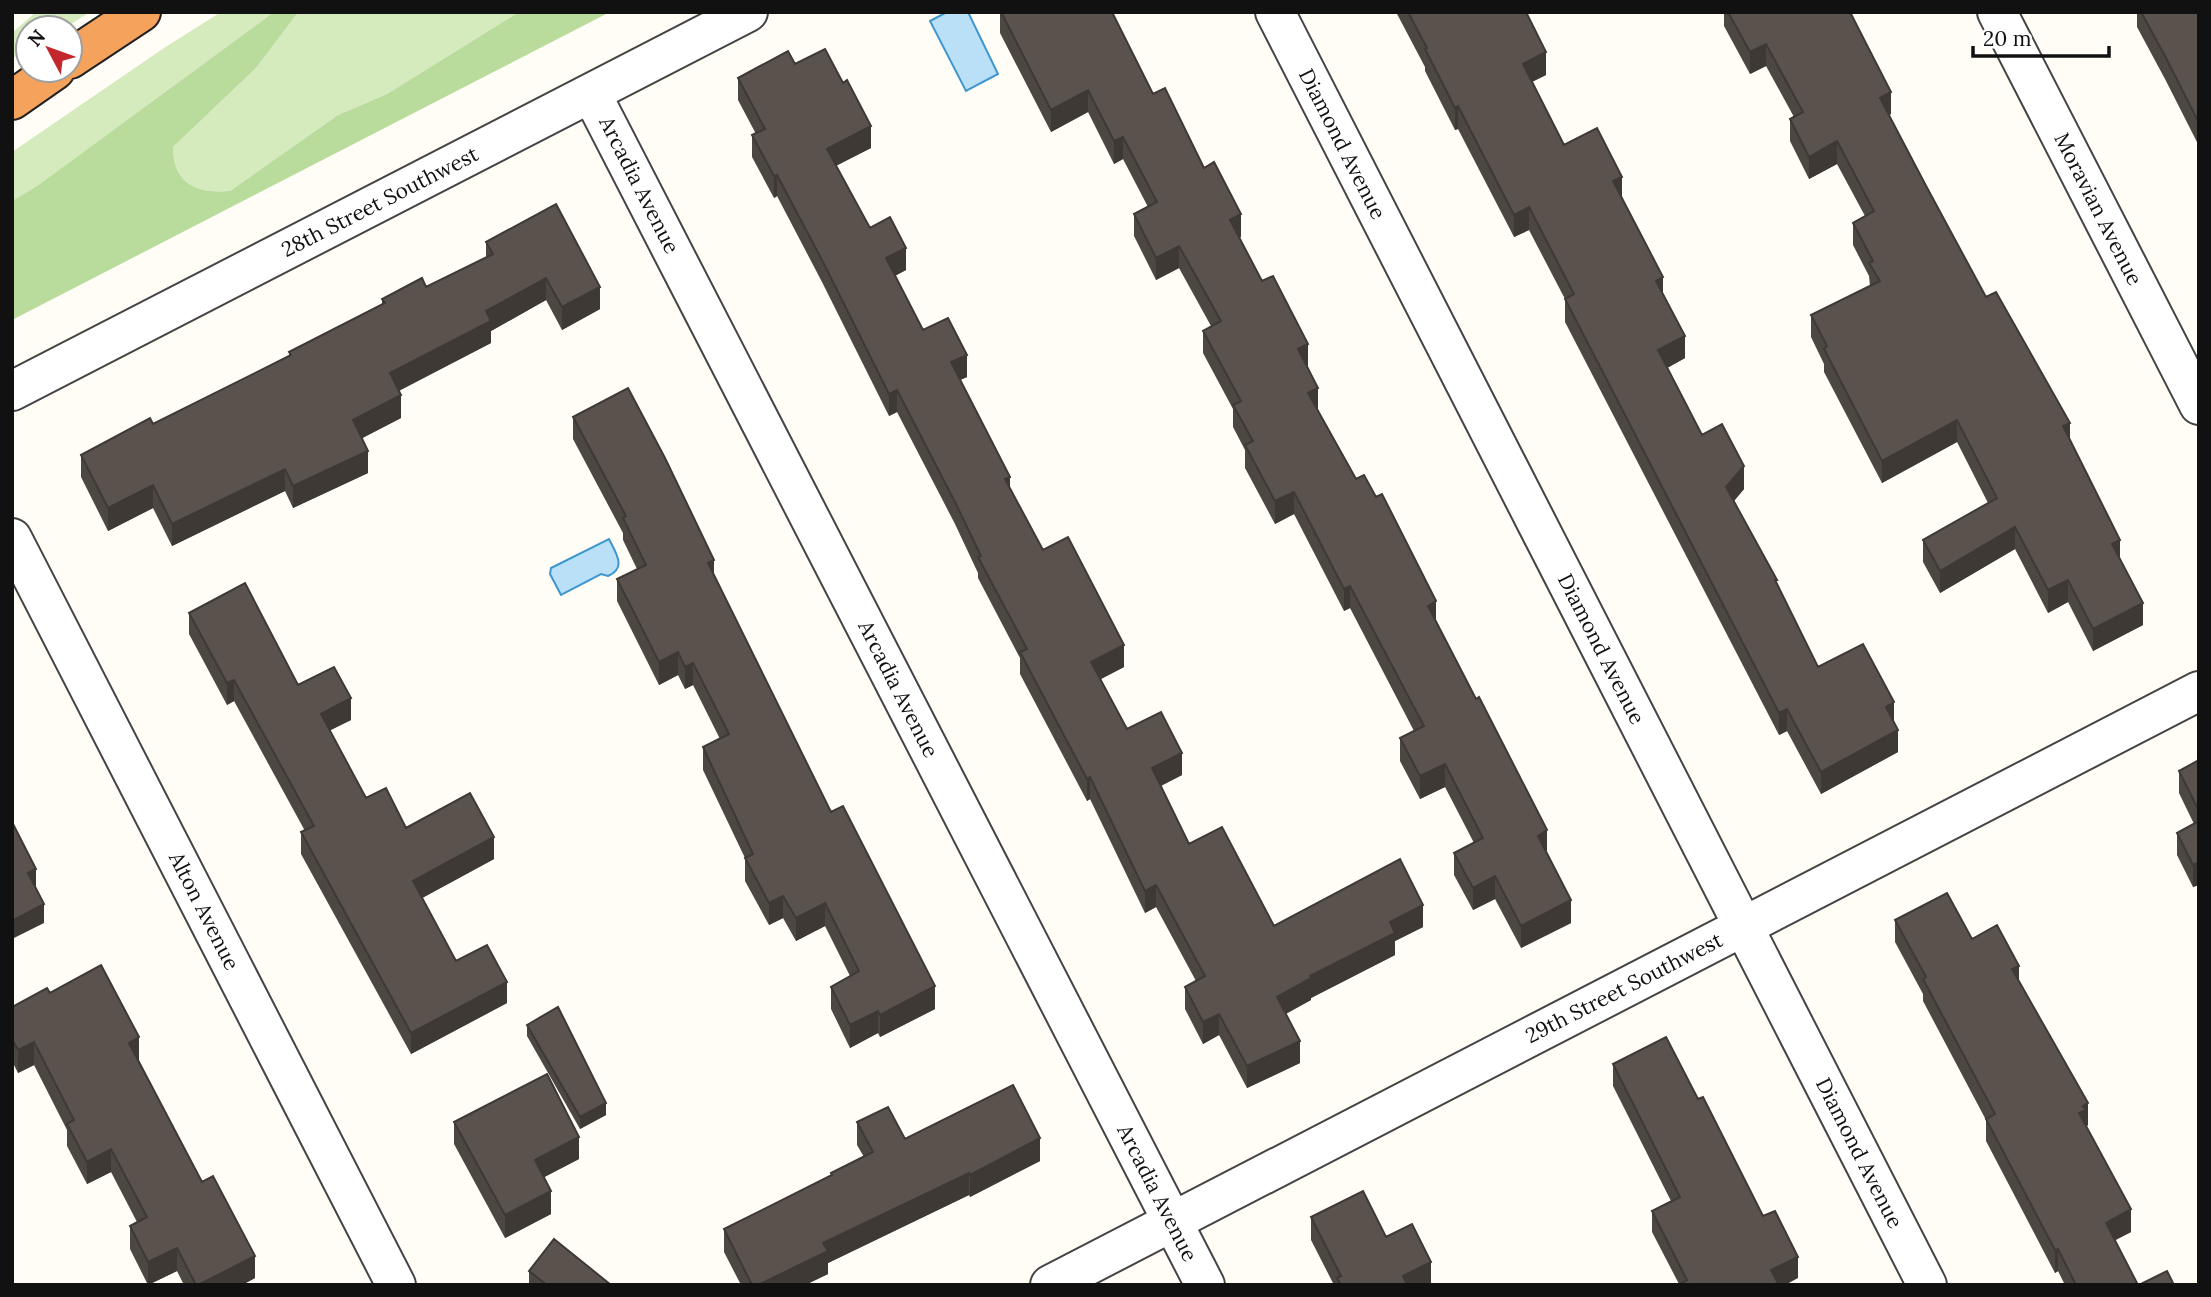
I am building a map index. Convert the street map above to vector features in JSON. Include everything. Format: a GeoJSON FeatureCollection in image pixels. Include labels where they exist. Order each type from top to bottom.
{"type":"FeatureCollection","features":[{"type":"Feature","properties":{"kind":"highway"},"geometry":{"type":"LineString","coordinates":[[84,50],[141,12]]}},
{"type":"Feature","properties":{"kind":"highway"},"geometry":{"type":"LineString","coordinates":[[12,100],[35,84]]}},
{"type":"Feature","properties":{"kind":"street","name":"28th Street Southwest"},"geometry":{"type":"LineString","coordinates":[[12,391],[748,12]]}},
{"type":"Feature","properties":{"kind":"street","name":"Diamond Avenue"},"geometry":{"type":"LineString","coordinates":[[1275,12],[1927,1285]]}},
{"type":"Feature","properties":{"kind":"street","name":"Moravian Avenue"},"geometry":{"type":"LineString","coordinates":[[1997,12],[2199,405]]}},
{"type":"Feature","properties":{"kind":"street","name":"Arcadia Avenue"},"geometry":{"type":"LineString","coordinates":[[591,93],[1205,1285]]}},
{"type":"Feature","properties":{"kind":"street","name":"Alton Avenue"},"geometry":{"type":"LineString","coordinates":[[12,538],[396,1285]]}},
{"type":"Feature","properties":{"kind":"street","name":"29th Street Southwest"},"geometry":{"type":"LineString","coordinates":[[1049,1285],[2199,691]]}},
{"type":"Feature","properties":{"kind":"green space"},"geometry":{"type":"Polygon","coordinates":[[[36,12],[90,12],[84,16],[34,14],[36,12]]]}},
{"type":"Feature","properties":{"kind":"green space"},"geometry":{"type":"Polygon","coordinates":[[[221,12],[274,12],[37,186],[12,201],[12,152],[221,12]]]}},
{"type":"Feature","properties":{"kind":"green space"},"geometry":{"type":"Polygon","coordinates":[[[274,12],[298,12],[256,68],[173,147],[177,170],[182,178],[197,188],[230,191],[338,115],[387,94],[519,12],[610,12],[12,320],[12,201],[37,186],[274,12]]]}},
{"type":"Feature","properties":{"kind":"green space"},"geometry":{"type":"Polygon","coordinates":[[[297,12],[519,12],[387,94],[338,115],[230,191],[207,191],[189,184],[177,170],[173,147],[256,68],[297,12]]]}},
{"type":"Feature","properties":{"kind":"green space"},"geometry":{"type":"Polygon","coordinates":[[[14,31],[12,59],[12,33],[14,31]]]}},
{"type":"Feature","properties":{"kind":"water"},"geometry":{"type":"Polygon","coordinates":[[[947,12],[968,12],[998,74],[966,91],[930,21],[947,12]]]}},
{"type":"Feature","properties":{"kind":"water"},"geometry":{"type":"Polygon","coordinates":[[[609,539],[619,564],[614,573],[608,576],[601,574],[561,595],[550,574],[551,568],[609,539]]]}},
{"type":"Feature","properties":{"kind":"building"},"geometry":{"type":"Polygon","coordinates":[[[1001,12],[1112,12],[1153,94],[1165,88],[1204,168],[1214,162],[1241,214],[1230,220],[1262,281],[1273,276],[1308,344],[1298,349],[1318,388],[1308,393],[1356,479],[1364,475],[1376,497],[1382,494],[1436,601],[1428,606],[1476,699],[1479,697],[1547,830],[1538,836],[1571,900],[1521,926],[1495,876],[1473,888],[1454,853],[1483,838],[1445,764],[1420,776],[1400,738],[1424,726],[1350,586],[1344,589],[1294,492],[1275,501],[1245,445],[1253,441],[1233,405],[1241,401],[1203,331],[1221,321],[1179,246],[1156,258],[1134,214],[1157,202],[1123,137],[1114,141],[1088,90],[1051,110],[1001,12]]]}},
{"type":"Feature","properties":{"kind":"building"},"geometry":{"type":"Polygon","coordinates":[[[1408,12],[1526,12],[1546,52],[1523,64],[1564,145],[1597,128],[1622,177],[1613,181],[1663,277],[1656,281],[1685,336],[1658,350],[1702,435],[1722,424],[1744,466],[1726,487],[1777,580],[1818,667],[1863,644],[1894,702],[1886,707],[1898,730],[1821,772],[1787,709],[1779,713],[1565,299],[1574,294],[1529,207],[1514,215],[1458,106],[1455,108],[1408,12]]]}},
{"type":"Feature","properties":{"kind":"building"},"geometry":{"type":"Polygon","coordinates":[[[1728,12],[1850,12],[1891,92],[1880,98],[1925,184],[1986,297],[1996,292],[2070,423],[2063,426],[2120,540],[2112,544],[2143,603],[2093,629],[2068,580],[2048,590],[2015,527],[1940,571],[1923,540],[1997,498],[1957,420],[1882,461],[1824,349],[1827,346],[1811,315],[1880,281],[1869,263],[1873,261],[1853,223],[1874,211],[1837,141],[1809,157],[1790,119],[1803,112],[1766,44],[1750,52],[1728,12]]]}},
{"type":"Feature","properties":{"kind":"building"},"geometry":{"type":"Polygon","coordinates":[[[2141,12],[2199,12],[2199,123],[2165,56],[2141,12]]]}},
{"type":"Feature","properties":{"kind":"building"},"geometry":{"type":"Polygon","coordinates":[[[825,49],[843,83],[847,80],[871,126],[827,149],[870,228],[890,217],[906,248],[886,258],[923,330],[948,318],[967,355],[951,362],[1010,477],[1005,479],[1043,550],[1068,537],[1124,645],[1091,662],[1127,729],[1161,712],[1182,753],[1152,768],[1189,844],[1222,827],[1274,926],[1400,859],[1423,905],[1390,922],[1395,933],[1310,976],[1311,978],[1277,997],[1300,1041],[1247,1066],[1219,1014],[1203,1022],[1185,987],[1205,976],[1156,885],[1145,891],[1090,777],[1087,779],[1020,652],[1027,649],[978,557],[981,556],[955,502],[897,390],[889,394],[822,260],[777,175],[774,176],[752,135],[765,129],[738,78],[788,51],[795,64],[825,49]]]}},
{"type":"Feature","properties":{"kind":"building"},"geometry":{"type":"Polygon","coordinates":[[[556,204],[600,287],[562,307],[546,278],[486,311],[491,321],[390,373],[401,395],[353,420],[368,451],[293,486],[285,469],[172,524],[153,485],[108,508],[81,455],[150,418],[153,424],[291,355],[289,352],[385,303],[382,299],[422,278],[426,287],[493,254],[486,242],[556,204]]]}},
{"type":"Feature","properties":{"kind":"building"},"geometry":{"type":"Polygon","coordinates":[[[628,388],[714,560],[708,563],[831,812],[843,806],[935,986],[880,1015],[878,1011],[850,1025],[831,987],[859,971],[825,903],[796,918],[783,896],[769,903],[745,858],[753,854],[703,747],[729,734],[693,663],[685,667],[678,652],[659,662],[617,579],[646,565],[623,518],[626,516],[573,417],[628,388]]]}},
{"type":"Feature","properties":{"kind":"building"},"geometry":{"type":"Polygon","coordinates":[[[245,583],[298,685],[334,667],[351,698],[321,714],[366,798],[386,788],[406,828],[470,793],[494,837],[413,881],[456,961],[487,945],[507,982],[411,1033],[301,832],[314,826],[234,680],[227,683],[189,613],[245,583]]]}},
{"type":"Feature","properties":{"kind":"building"},"geometry":{"type":"Polygon","coordinates":[[[2199,760],[2199,811],[2179,771],[2199,760]]]}},
{"type":"Feature","properties":{"kind":"building"},"geometry":{"type":"Polygon","coordinates":[[[2199,821],[2199,862],[2193,865],[2177,833],[2199,821]]]}},
{"type":"Feature","properties":{"kind":"building"},"geometry":{"type":"Polygon","coordinates":[[[12,822],[36,869],[28,873],[44,904],[12,921],[12,822]]]}},
{"type":"Feature","properties":{"kind":"building"},"geometry":{"type":"Polygon","coordinates":[[[1947,893],[1972,939],[1997,925],[2019,966],[2012,969],[2088,1103],[2083,1106],[2086,1110],[2079,1113],[2131,1209],[2106,1223],[2138,1285],[2076,1285],[1986,1119],[1995,1114],[1923,979],[1926,977],[1895,920],[1947,893]]]}},
{"type":"Feature","properties":{"kind":"building"},"geometry":{"type":"Polygon","coordinates":[[[101,965],[139,1037],[129,1043],[202,1182],[213,1176],[255,1256],[198,1285],[177,1248],[148,1262],[130,1226],[147,1217],[111,1149],[87,1162],[67,1124],[74,1120],[34,1042],[18,1050],[12,1039],[12,1007],[47,988],[50,993],[101,965]]]}},
{"type":"Feature","properties":{"kind":"building"},"geometry":{"type":"Polygon","coordinates":[[[558,1007],[606,1103],[580,1117],[527,1025],[558,1007]]]}},
{"type":"Feature","properties":{"kind":"building"},"geometry":{"type":"Polygon","coordinates":[[[1666,1037],[1698,1099],[1703,1097],[1763,1216],[1775,1211],[1798,1257],[1771,1270],[1779,1285],[1678,1285],[1687,1280],[1652,1211],[1680,1197],[1613,1064],[1666,1037]]]}},
{"type":"Feature","properties":{"kind":"building"},"geometry":{"type":"Polygon","coordinates":[[[547,1074],[579,1137],[535,1160],[551,1191],[505,1215],[454,1122],[547,1074]]]}},
{"type":"Feature","properties":{"kind":"building"},"geometry":{"type":"Polygon","coordinates":[[[1013,1085],[1040,1138],[970,1175],[969,1173],[823,1243],[828,1251],[758,1285],[752,1285],[724,1229],[873,1152],[857,1122],[888,1107],[905,1139],[1013,1085]]]}},
{"type":"Feature","properties":{"kind":"building"},"geometry":{"type":"Polygon","coordinates":[[[1363,1191],[1386,1237],[1412,1224],[1431,1262],[1403,1276],[1407,1285],[1341,1285],[1337,1278],[1341,1276],[1311,1217],[1363,1191]]]}},
{"type":"Feature","properties":{"kind":"building"},"geometry":{"type":"Polygon","coordinates":[[[554,1239],[611,1285],[547,1285],[529,1271],[554,1239]]]}},
{"type":"Feature","properties":{"kind":"building"},"geometry":{"type":"Polygon","coordinates":[[[2167,1271],[2174,1285],[2139,1285],[2167,1271]]]}}]}
